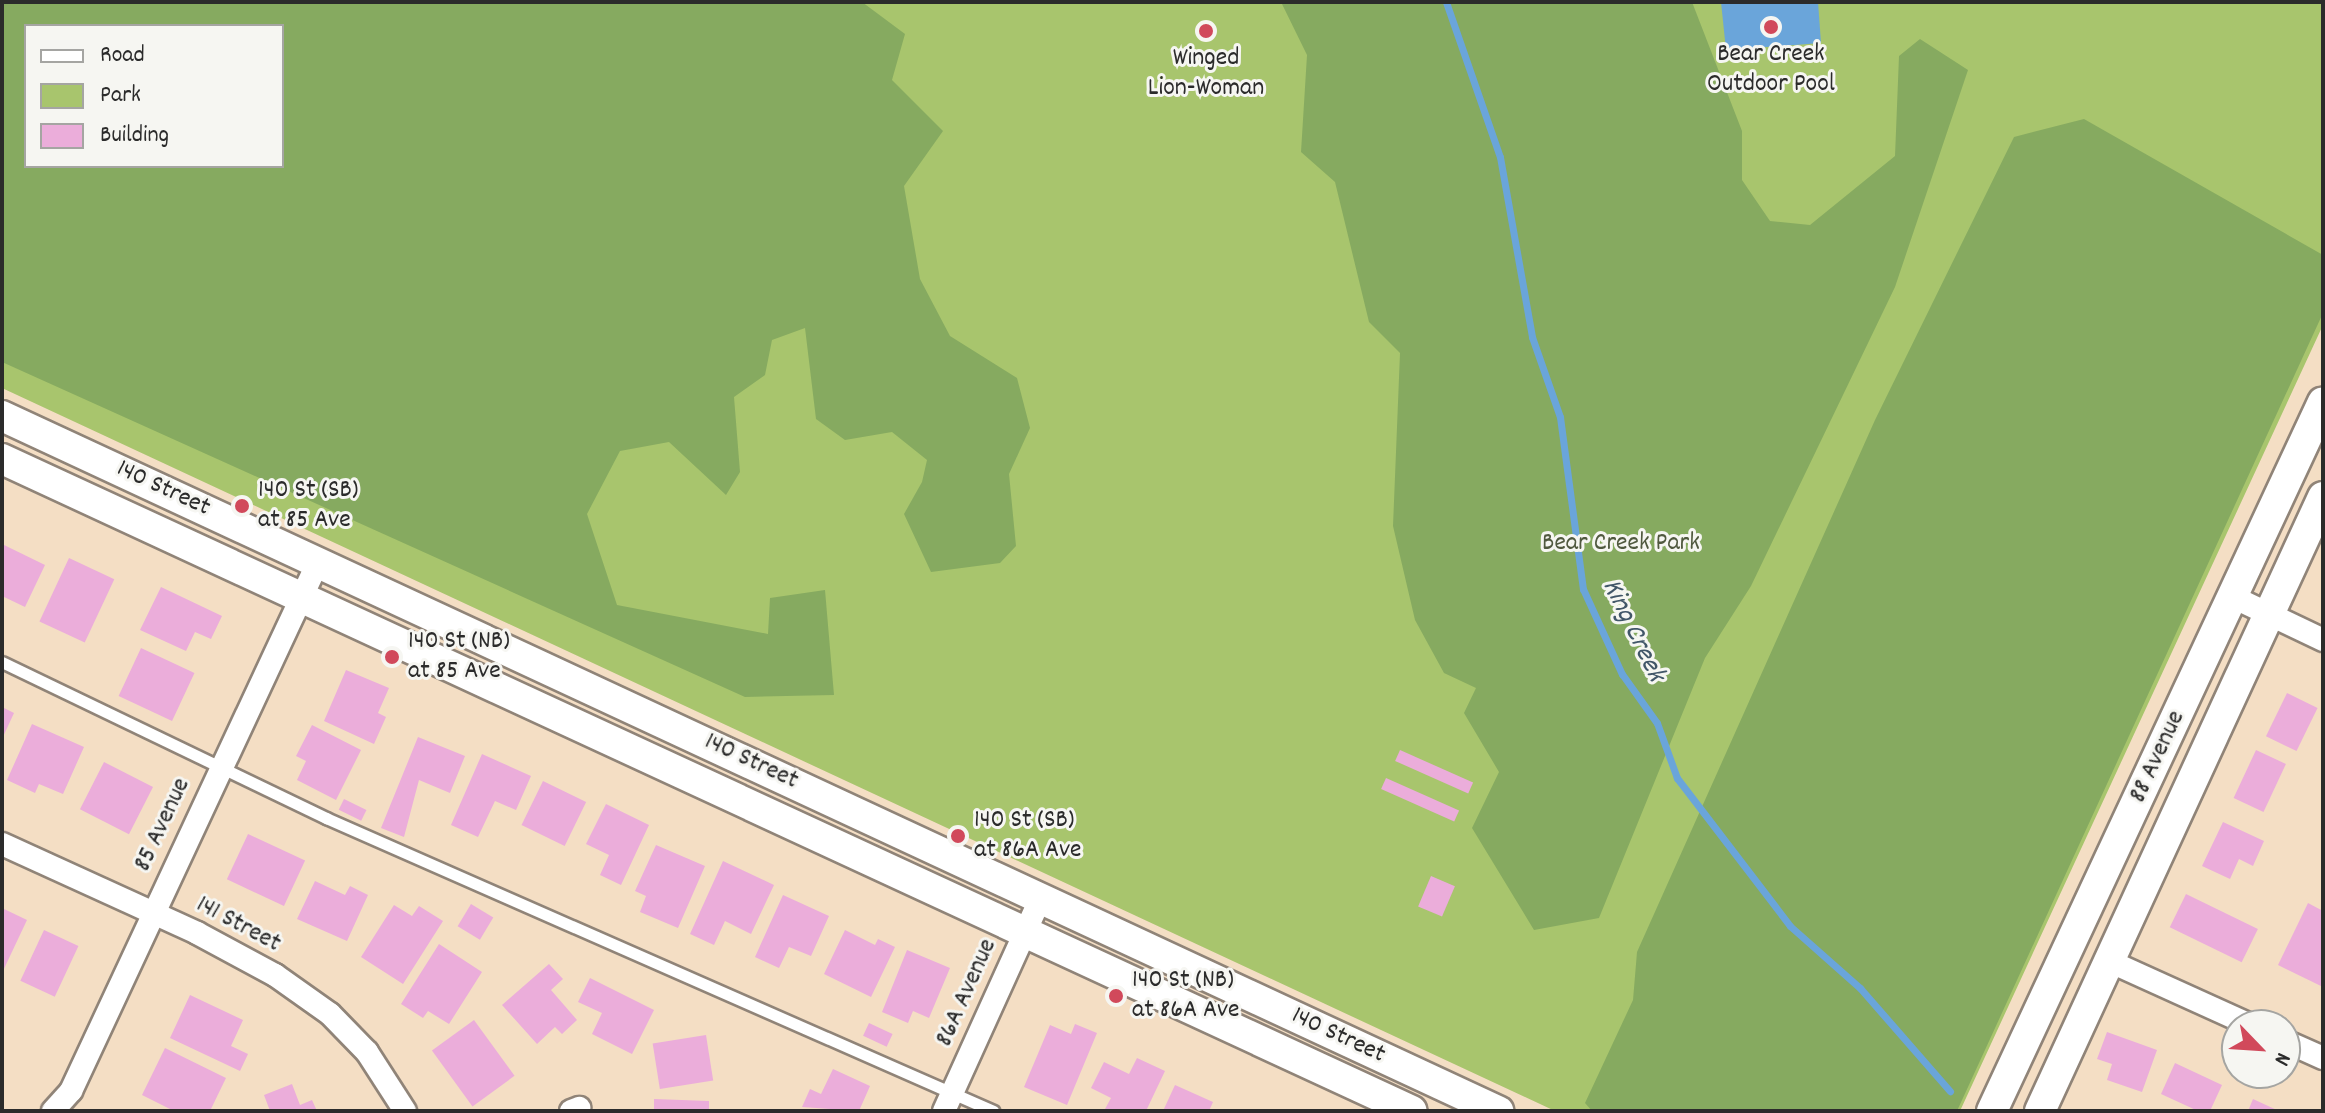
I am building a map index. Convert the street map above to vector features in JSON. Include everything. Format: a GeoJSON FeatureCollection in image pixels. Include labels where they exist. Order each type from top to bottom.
{"type":"FeatureCollection","features":[{"type":"Feature","properties":{"kind":"main road","name":"88 Avenue"},"geometry":{"type":"LineString","coordinates":[[1992,1111],[2323,402]]}},
{"type":"Feature","properties":{"kind":"main road","name":"140 Street"},"geometry":{"type":"LineString","coordinates":[[2,416],[319,560],[1498,1111]]}},
{"type":"Feature","properties":{"kind":"main road","name":"140 Street"},"geometry":{"type":"LineString","coordinates":[[2,459],[300,600],[1412,1111]]}},
{"type":"Feature","properties":{"kind":"main road","name":"88 Avenue"},"geometry":{"type":"LineString","coordinates":[[2040,1111],[2323,497]]}},
{"type":"Feature","properties":{"kind":"street","name":"85 Avenue"},"geometry":{"type":"LineString","coordinates":[[53,1111],[71,1091],[319,560]]}},
{"type":"Feature","properties":{"kind":"street"},"geometry":{"type":"LineString","coordinates":[[2233,597],[2323,640]]}},
{"type":"Feature","properties":{"kind":"street","name":"141 Street"},"geometry":{"type":"LineString","coordinates":[[2,844],[153,912],[275,975],[330,1014],[367,1052],[405,1111]]}},
{"type":"Feature","properties":{"kind":"street","name":"86A Avenue"},"geometry":{"type":"LineString","coordinates":[[949,1102],[1041,897]]}},
{"type":"Feature","properties":{"kind":"street"},"geometry":{"type":"LineString","coordinates":[[2109,961],[2221,1012]]}},
{"type":"Feature","properties":{"kind":"street"},"geometry":{"type":"LineString","coordinates":[[2301,1048],[2323,1058]]}},
{"type":"Feature","properties":{"kind":"lane"},"geometry":{"type":"LineString","coordinates":[[2,662],[221,769],[949,1102],[993,1111]]}},
{"type":"Feature","properties":{"kind":"green space","name":"Bear Creek Park"},"geometry":{"type":"Polygon","coordinates":[[[2,2],[2323,2],[2323,325],[1960,1111],[1555,1111],[2,388],[2,2]]]}},
{"type":"Feature","properties":{"kind":"green space"},"geometry":{"type":"Polygon","coordinates":[[[2,2],[862,2],[905,34],[892,80],[943,131],[904,186],[920,279],[950,336],[1017,378],[1030,428],[1009,474],[1016,546],[1000,563],[931,572],[904,514],[922,482],[927,460],[892,432],[845,440],[816,419],[805,328],[772,340],[765,375],[734,397],[740,472],[726,495],[669,442],[620,451],[587,514],[617,605],[768,634],[770,598],[825,590],[834,695],[745,697],[2,362],[2,2]]]}},
{"type":"Feature","properties":{"kind":"green space"},"geometry":{"type":"Polygon","coordinates":[[[1281,2],[1692,2],[1742,131],[1742,180],[1770,221],[1810,225],[1895,156],[1899,56],[1920,39],[1968,70],[1895,287],[1751,586],[1705,658],[1599,918],[1534,930],[1472,828],[1499,772],[1464,713],[1476,688],[1444,673],[1415,620],[1393,526],[1400,353],[1369,322],[1335,182],[1301,152],[1307,55],[1281,2]]]}},
{"type":"Feature","properties":{"kind":"green space"},"geometry":{"type":"Polygon","coordinates":[[[2084,119],[2323,255],[2323,313],[1957,1111],[1592,1111],[1585,1103],[1633,1000],[1637,952],[1875,420],[2014,137],[2084,119]]]}},
{"type":"Feature","properties":{"kind":"water"},"geometry":{"type":"Polygon","coordinates":[[[1721,2],[1818,2],[1821,43],[1726,50],[1721,2]]]}},
{"type":"Feature","properties":{"kind":"building"},"geometry":{"type":"Polygon","coordinates":[[[2,544],[45,565],[25,607],[2,596],[2,544]]]}},
{"type":"Feature","properties":{"kind":"building"},"geometry":{"type":"Polygon","coordinates":[[[69,558],[114,579],[85,643],[39,621],[69,558]]]}},
{"type":"Feature","properties":{"kind":"building"},"geometry":{"type":"Polygon","coordinates":[[[161,587],[222,616],[211,639],[195,632],[186,651],[140,630],[161,587]]]}},
{"type":"Feature","properties":{"kind":"building"},"geometry":{"type":"Polygon","coordinates":[[[141,648],[194,673],[172,721],[119,696],[141,648]]]}},
{"type":"Feature","properties":{"kind":"building"},"geometry":{"type":"Polygon","coordinates":[[[346,670],[389,688],[378,713],[386,717],[374,744],[324,721],[346,670]]]}},
{"type":"Feature","properties":{"kind":"building"},"geometry":{"type":"Polygon","coordinates":[[[2287,693],[2318,708],[2297,751],[2266,736],[2287,693]]]}},
{"type":"Feature","properties":{"kind":"building"},"geometry":{"type":"Polygon","coordinates":[[[2,707],[14,713],[2,739],[2,707]]]}},
{"type":"Feature","properties":{"kind":"building"},"geometry":{"type":"Polygon","coordinates":[[[32,724],[84,747],[63,794],[39,784],[35,793],[7,780],[32,724]]]}},
{"type":"Feature","properties":{"kind":"building"},"geometry":{"type":"Polygon","coordinates":[[[312,725],[361,750],[336,800],[297,780],[306,761],[296,756],[312,725]]]}},
{"type":"Feature","properties":{"kind":"building"},"geometry":{"type":"Polygon","coordinates":[[[418,737],[465,756],[450,793],[419,780],[404,837],[381,828],[418,737]]]}},
{"type":"Feature","properties":{"kind":"building"},"geometry":{"type":"Polygon","coordinates":[[[1400,750],[1473,783],[1468,794],[1395,761],[1400,750]]]}},
{"type":"Feature","properties":{"kind":"building"},"geometry":{"type":"Polygon","coordinates":[[[2256,750],[2286,764],[2264,812],[2234,798],[2256,750]]]}},
{"type":"Feature","properties":{"kind":"building"},"geometry":{"type":"Polygon","coordinates":[[[482,754],[531,776],[516,810],[495,801],[478,837],[451,825],[482,754]]]}},
{"type":"Feature","properties":{"kind":"building"},"geometry":{"type":"Polygon","coordinates":[[[104,762],[153,787],[129,834],[80,809],[104,762]]]}},
{"type":"Feature","properties":{"kind":"building"},"geometry":{"type":"Polygon","coordinates":[[[1386,778],[1459,811],[1454,822],[1381,789],[1386,778]]]}},
{"type":"Feature","properties":{"kind":"building"},"geometry":{"type":"Polygon","coordinates":[[[543,781],[586,802],[565,846],[522,825],[543,781]]]}},
{"type":"Feature","properties":{"kind":"building"},"geometry":{"type":"Polygon","coordinates":[[[344,799],[366,810],[361,821],[339,810],[344,799]]]}},
{"type":"Feature","properties":{"kind":"building"},"geometry":{"type":"Polygon","coordinates":[[[606,804],[649,825],[621,885],[600,875],[609,855],[586,844],[606,804]]]}},
{"type":"Feature","properties":{"kind":"building"},"geometry":{"type":"Polygon","coordinates":[[[2223,822],[2264,841],[2253,866],[2239,859],[2230,879],[2202,866],[2223,822]]]}},
{"type":"Feature","properties":{"kind":"building"},"geometry":{"type":"Polygon","coordinates":[[[248,834],[305,861],[284,906],[227,879],[248,834]]]}},
{"type":"Feature","properties":{"kind":"building"},"geometry":{"type":"Polygon","coordinates":[[[656,845],[705,866],[678,928],[640,912],[646,896],[635,891],[656,845]]]}},
{"type":"Feature","properties":{"kind":"building"},"geometry":{"type":"Polygon","coordinates":[[[723,861],[774,885],[751,934],[725,921],[714,945],[690,934],[723,861]]]}},
{"type":"Feature","properties":{"kind":"building"},"geometry":{"type":"Polygon","coordinates":[[[1431,876],[1455,886],[1442,917],[1418,906],[1431,876]]]}},
{"type":"Feature","properties":{"kind":"building"},"geometry":{"type":"Polygon","coordinates":[[[315,881],[345,895],[350,886],[368,895],[347,941],[297,919],[315,881]]]}},
{"type":"Feature","properties":{"kind":"building"},"geometry":{"type":"Polygon","coordinates":[[[2186,894],[2258,929],[2242,962],[2170,927],[2186,894]]]}},
{"type":"Feature","properties":{"kind":"building"},"geometry":{"type":"Polygon","coordinates":[[[783,895],[829,916],[811,956],[789,947],[779,968],[755,957],[783,895]]]}},
{"type":"Feature","properties":{"kind":"building"},"geometry":{"type":"Polygon","coordinates":[[[2308,903],[2323,911],[2323,987],[2278,965],[2308,903]]]}},
{"type":"Feature","properties":{"kind":"building"},"geometry":{"type":"Polygon","coordinates":[[[471,904],[493,917],[480,940],[458,926],[471,904]]]}},
{"type":"Feature","properties":{"kind":"building"},"geometry":{"type":"Polygon","coordinates":[[[394,905],[412,916],[419,906],[443,921],[403,984],[361,957],[394,905]]]}},
{"type":"Feature","properties":{"kind":"building"},"geometry":{"type":"Polygon","coordinates":[[[2,908],[27,920],[2,973],[2,908]]]}},
{"type":"Feature","properties":{"kind":"building"},"geometry":{"type":"Polygon","coordinates":[[[44,930],[78,946],[55,997],[20,981],[44,930]]]}},
{"type":"Feature","properties":{"kind":"building"},"geometry":{"type":"Polygon","coordinates":[[[845,930],[875,945],[878,939],[895,947],[871,997],[824,974],[845,930]]]}},
{"type":"Feature","properties":{"kind":"building"},"geometry":{"type":"Polygon","coordinates":[[[439,944],[482,972],[449,1024],[428,1011],[423,1018],[401,1004],[439,944]]]}},
{"type":"Feature","properties":{"kind":"building"},"geometry":{"type":"Polygon","coordinates":[[[907,950],[950,968],[929,1018],[913,1011],[908,1023],[882,1012],[907,950]]]}},
{"type":"Feature","properties":{"kind":"building"},"geometry":{"type":"Polygon","coordinates":[[[549,964],[563,979],[551,990],[577,1020],[562,1034],[555,1027],[537,1044],[502,1005],[549,964]]]}},
{"type":"Feature","properties":{"kind":"building"},"geometry":{"type":"Polygon","coordinates":[[[590,978],[654,1010],[632,1054],[592,1034],[602,1013],[578,1002],[590,978]]]}},
{"type":"Feature","properties":{"kind":"building"},"geometry":{"type":"Polygon","coordinates":[[[190,995],[243,1020],[231,1046],[248,1054],[240,1071],[170,1038],[190,995]]]}},
{"type":"Feature","properties":{"kind":"building"},"geometry":{"type":"Polygon","coordinates":[[[474,1020],[515,1076],[472,1106],[432,1051],[474,1020]]]}},
{"type":"Feature","properties":{"kind":"building"},"geometry":{"type":"Polygon","coordinates":[[[869,1023],[893,1034],[887,1047],[863,1036],[869,1023]]]}},
{"type":"Feature","properties":{"kind":"building"},"geometry":{"type":"Polygon","coordinates":[[[1075,1024],[1097,1033],[1067,1105],[1024,1087],[1050,1025],[1071,1034],[1075,1024]]]}},
{"type":"Feature","properties":{"kind":"building"},"geometry":{"type":"Polygon","coordinates":[[[2107,1032],[2157,1050],[2142,1092],[2107,1080],[2112,1064],[2097,1059],[2107,1032]]]}},
{"type":"Feature","properties":{"kind":"building"},"geometry":{"type":"Polygon","coordinates":[[[706,1035],[713,1080],[660,1089],[653,1043],[706,1035]]]}},
{"type":"Feature","properties":{"kind":"building"},"geometry":{"type":"Polygon","coordinates":[[[165,1048],[226,1078],[210,1111],[174,1111],[142,1095],[165,1048]]]}},
{"type":"Feature","properties":{"kind":"building"},"geometry":{"type":"Polygon","coordinates":[[[1137,1058],[1165,1071],[1146,1111],[1105,1109],[1111,1098],[1091,1088],[1104,1062],[1129,1074],[1137,1058]]]}},
{"type":"Feature","properties":{"kind":"building"},"geometry":{"type":"Polygon","coordinates":[[[2175,1063],[2221,1085],[2210,1111],[2198,1111],[2161,1094],[2175,1063]]]}},
{"type":"Feature","properties":{"kind":"building"},"geometry":{"type":"Polygon","coordinates":[[[833,1069],[870,1086],[859,1111],[802,1107],[810,1089],[821,1094],[833,1069]]]}},
{"type":"Feature","properties":{"kind":"building"},"geometry":{"type":"Polygon","coordinates":[[[292,1084],[300,1105],[312,1100],[317,1111],[270,1111],[264,1095],[292,1084]]]}},
{"type":"Feature","properties":{"kind":"building"},"geometry":{"type":"Polygon","coordinates":[[[1175,1085],[1213,1102],[1209,1111],[1163,1111],[1175,1085]]]}},
{"type":"Feature","properties":{"kind":"building"},"geometry":{"type":"Polygon","coordinates":[[[654,1099],[709,1101],[709,1111],[654,1111],[654,1099]]]}},
{"type":"Feature","properties":{"kind":"building"},"geometry":{"type":"Polygon","coordinates":[[[2253,1099],[2279,1111],[2248,1111],[2253,1099]]]}},
{"type":"Feature","properties":{"kind":"waterway","name":"King Creek"},"geometry":{"type":"LineString","coordinates":[[1446,2],[1500,157],[1532,337],[1560,417],[1583,589],[1622,674],[1657,723],[1677,778],[1790,926],[1860,988],[1950,1091]]}},
{"type":"Feature","properties":{"kind":"place","name":"Bear Creek Outdoor Pool"},"geometry":{"type":"Point","coordinates":[1771,27]}},
{"type":"Feature","properties":{"kind":"place","name":"Winged Lion-Woman"},"geometry":{"type":"Point","coordinates":[1206,31]}},
{"type":"Feature","properties":{"kind":"place","name":"140 St (SB) at 85 Ave"},"geometry":{"type":"Point","coordinates":[242,506]}},
{"type":"Feature","properties":{"kind":"place","name":"140 St (NB) at 85 Ave"},"geometry":{"type":"Point","coordinates":[392,657]}},
{"type":"Feature","properties":{"kind":"place","name":"140 St (SB) at 86A Ave"},"geometry":{"type":"Point","coordinates":[958,836]}},
{"type":"Feature","properties":{"kind":"place","name":"140 St (NB) at 86A Ave"},"geometry":{"type":"Point","coordinates":[1116,996]}}]}
